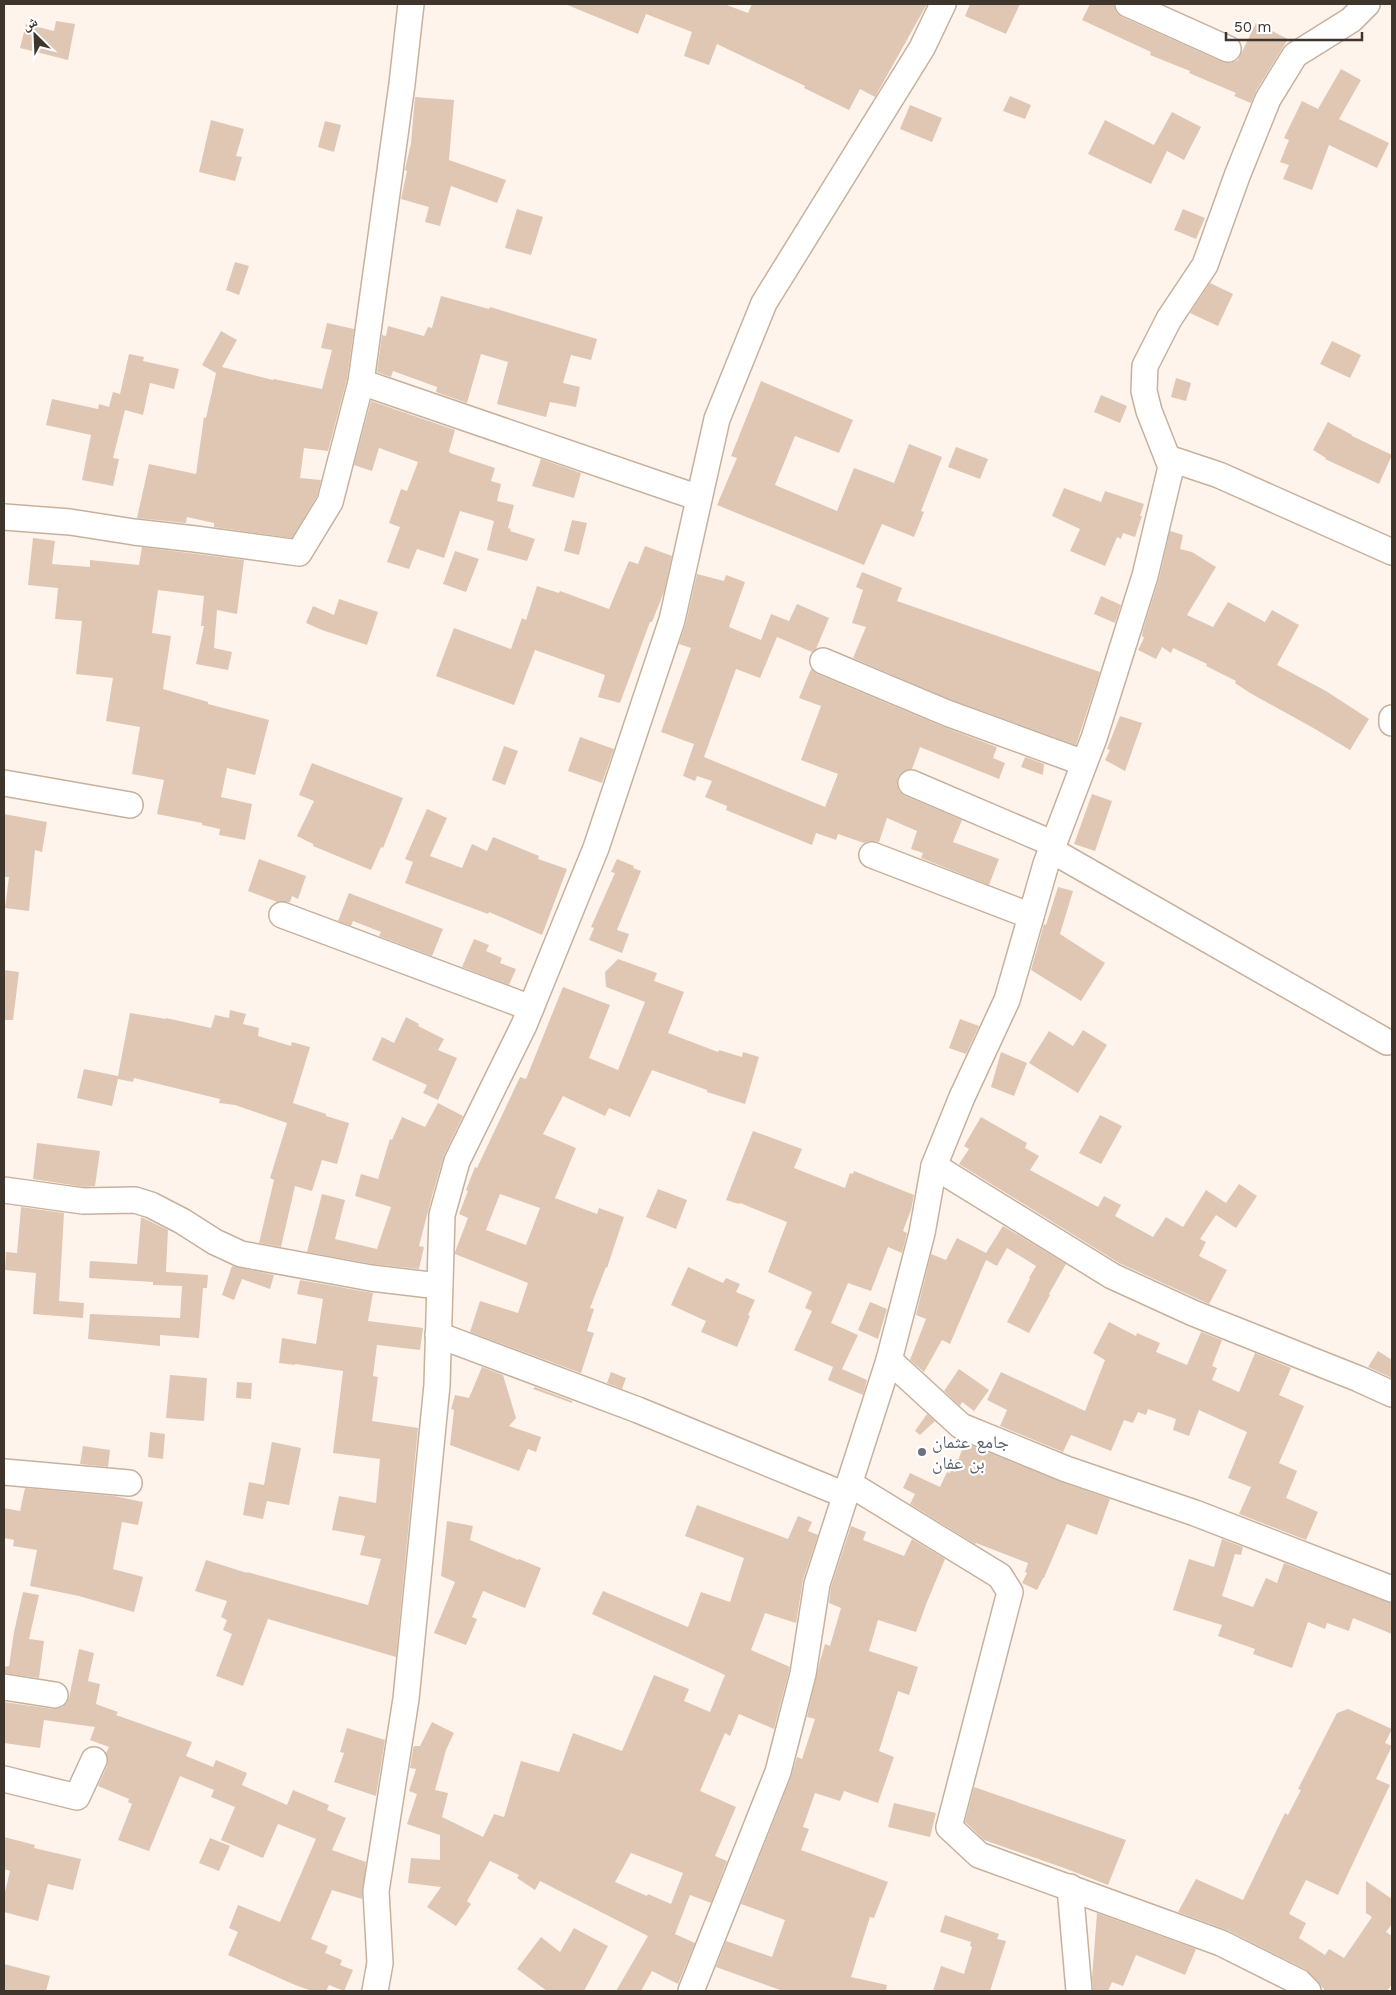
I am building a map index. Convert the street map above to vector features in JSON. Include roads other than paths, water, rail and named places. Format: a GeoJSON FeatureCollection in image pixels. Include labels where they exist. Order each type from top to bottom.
{"type":"FeatureCollection","features":[{"type":"Feature","properties":{"kind":"street"},"geometry":{"type":"LineString","coordinates":[[4,517],[70,522],[299,553],[330,502],[361,382],[401,94],[411,4]]}},
{"type":"Feature","properties":{"kind":"street"},"geometry":{"type":"LineString","coordinates":[[375,1991],[380,1963],[376,1891],[406,1699],[437,1385],[442,1215],[457,1161],[531,1008],[596,848],[672,620],[717,419],[764,303],[922,48],[943,4]]}},
{"type":"Feature","properties":{"kind":"street"},"geometry":{"type":"LineString","coordinates":[[1128,4],[1228,49]]}},
{"type":"Feature","properties":{"kind":"street"},"geometry":{"type":"LineString","coordinates":[[691,1991],[778,1772],[803,1674],[817,1584],[889,1360],[922,1233],[934,1166],[962,1097],[1007,1000],[1052,847],[1084,763],[1145,576],[1171,467],[1148,411],[1144,391],[1146,366],[1169,319],[1205,265],[1237,176],[1268,99],[1295,55],[1352,20],[1367,4]]}},
{"type":"Feature","properties":{"kind":"street"},"geometry":{"type":"LineString","coordinates":[[361,382],[699,498]]}},
{"type":"Feature","properties":{"kind":"street"},"geometry":{"type":"LineString","coordinates":[[1168,458],[1219,475],[1392,552]]}},
{"type":"Feature","properties":{"kind":"street"},"geometry":{"type":"LineString","coordinates":[[823,661],[947,713],[1084,763]]}},
{"type":"Feature","properties":{"kind":"street"},"geometry":{"type":"LineString","coordinates":[[1392,718],[1392,723]]}},
{"type":"Feature","properties":{"kind":"street"},"geometry":{"type":"LineString","coordinates":[[4,783],[130,805]]}},
{"type":"Feature","properties":{"kind":"street"},"geometry":{"type":"LineString","coordinates":[[911,783],[1052,847],[1387,1042]]}},
{"type":"Feature","properties":{"kind":"street"},"geometry":{"type":"LineString","coordinates":[[872,855],[1031,916]]}},
{"type":"Feature","properties":{"kind":"street"},"geometry":{"type":"LineString","coordinates":[[282,915],[531,1008]]}},
{"type":"Feature","properties":{"kind":"street"},"geometry":{"type":"LineString","coordinates":[[934,1166],[1112,1276],[1193,1312],[1392,1394]]}},
{"type":"Feature","properties":{"kind":"street"},"geometry":{"type":"LineString","coordinates":[[4,1190],[43,1197],[83,1201],[135,1200],[151,1205],[182,1220],[214,1242],[241,1254],[372,1278],[439,1286]]}},
{"type":"Feature","properties":{"kind":"street"},"geometry":{"type":"LineString","coordinates":[[438,1335],[847,1490],[1000,1576],[1010,1592],[948,1826],[979,1855],[1221,1943],[1299,1982],[1308,1991]]}},
{"type":"Feature","properties":{"kind":"street"},"geometry":{"type":"LineString","coordinates":[[889,1360],[961,1426],[1066,1468],[1195,1513],[1392,1589]]}},
{"type":"Feature","properties":{"kind":"street"},"geometry":{"type":"LineString","coordinates":[[4,1472],[129,1483]]}},
{"type":"Feature","properties":{"kind":"street"},"geometry":{"type":"LineString","coordinates":[[4,1687],[55,1695]]}},
{"type":"Feature","properties":{"kind":"street"},"geometry":{"type":"LineString","coordinates":[[4,1779],[77,1797],[94,1760]]}},
{"type":"Feature","properties":{"kind":"street"},"geometry":{"type":"LineString","coordinates":[[1070,1887],[1079,1991]]}},
{"type":"Feature","properties":{"kind":"place","name":"جامع عثمان بن عفان"},"geometry":{"type":"Point","coordinates":[922,1452]}}]}
